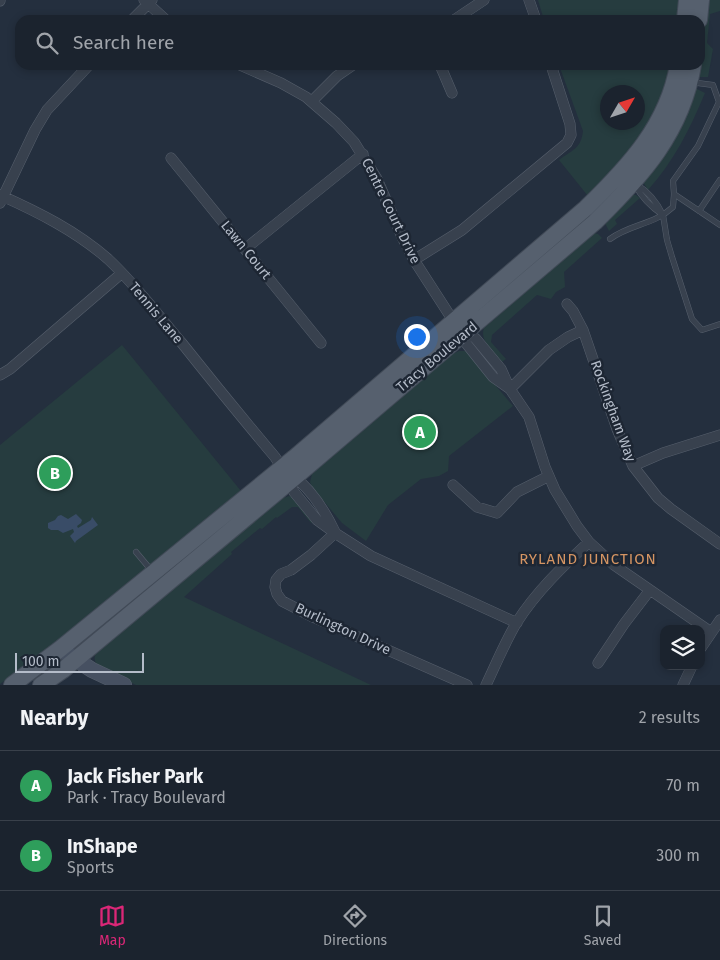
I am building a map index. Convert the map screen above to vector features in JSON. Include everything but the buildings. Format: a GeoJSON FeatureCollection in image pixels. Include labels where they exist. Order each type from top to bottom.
{"type":"FeatureCollection","features":[{"type":"Feature","properties":{"kind":"main road"},"geometry":{"type":"LineString","coordinates":[[686,15],[687,0]]}},
{"type":"Feature","properties":{"kind":"main road"},"geometry":{"type":"LineString","coordinates":[[700,15],[701,0]]}},
{"type":"Feature","properties":{"kind":"main road","name":"Tracy Boulevard"},"geometry":{"type":"LineString","coordinates":[[41,685],[75,659],[137,604],[461,330],[587,229],[628,177],[651,136],[681,75]]}},
{"type":"Feature","properties":{"kind":"main road","name":"Tracy Boulevard"},"geometry":{"type":"LineString","coordinates":[[12,685],[288,476]]}},
{"type":"Feature","properties":{"kind":"street"},"geometry":{"type":"LineString","coordinates":[[462,15],[484,0]]}},
{"type":"Feature","properties":{"kind":"street"},"geometry":{"type":"LineString","coordinates":[[529,0],[534,15]]}},
{"type":"Feature","properties":{"kind":"street"},"geometry":{"type":"LineString","coordinates":[[136,15],[148,1],[161,15]]}},
{"type":"Feature","properties":{"kind":"street"},"geometry":{"type":"LineString","coordinates":[[1,198],[35,130],[48,110],[84,70]]}},
{"type":"Feature","properties":{"kind":"street","name":"Centre Court Drive"},"geometry":{"type":"LineString","coordinates":[[251,70],[281,83],[312,101],[336,122],[363,154],[377,179],[414,260],[493,376],[510,390],[529,417],[555,490],[589,542],[614,565],[711,632]]}},
{"type":"Feature","properties":{"kind":"street"},"geometry":{"type":"LineString","coordinates":[[312,101],[346,70]]}},
{"type":"Feature","properties":{"kind":"street"},"geometry":{"type":"LineString","coordinates":[[442,70],[452,93]]}},
{"type":"Feature","properties":{"kind":"street"},"geometry":{"type":"LineString","coordinates":[[414,260],[462,230],[567,143],[571,135],[570,124],[553,70]]}},
{"type":"Feature","properties":{"kind":"street"},"geometry":{"type":"LineString","coordinates":[[245,249],[363,154]]}},
{"type":"Feature","properties":{"kind":"street","name":"Lawn Court"},"geometry":{"type":"LineString","coordinates":[[171,158],[321,343]]}},
{"type":"Feature","properties":{"kind":"street","name":"Tennis Lane"},"geometry":{"type":"LineString","coordinates":[[1,198],[50,220],[81,238],[122,273],[159,315],[288,476],[294,492],[317,520],[371,556],[517,623]]}},
{"type":"Feature","properties":{"kind":"street"},"geometry":{"type":"LineString","coordinates":[[0,375],[10,369],[122,273]]}},
{"type":"Feature","properties":{"kind":"street","name":"Rockingham Way"},"geometry":{"type":"LineString","coordinates":[[567,304],[583,330],[617,429],[633,466],[658,498],[670,509],[720,544]]}},
{"type":"Feature","properties":{"kind":"street"},"geometry":{"type":"LineString","coordinates":[[510,390],[549,350],[568,337],[583,330]]}},
{"type":"Feature","properties":{"kind":"street"},"geometry":{"type":"LineString","coordinates":[[633,466],[720,435]]}},
{"type":"Feature","properties":{"kind":"street"},"geometry":{"type":"LineString","coordinates":[[453,485],[477,507],[497,513],[516,492],[549,476]]}},
{"type":"Feature","properties":{"kind":"street","name":"Burlington Drive"},"geometry":{"type":"LineString","coordinates":[[335,532],[311,554],[291,570],[281,574],[276,580],[275,587],[282,601],[313,617],[467,685]]}},
{"type":"Feature","properties":{"kind":"street"},"geometry":{"type":"LineString","coordinates":[[486,685],[517,623],[560,568],[589,542]]}},
{"type":"Feature","properties":{"kind":"street"},"geometry":{"type":"LineString","coordinates":[[598,663],[650,590]]}},
{"type":"Feature","properties":{"kind":"street"},"geometry":{"type":"LineString","coordinates":[[705,642],[720,620]]}},
{"type":"Feature","properties":{"kind":"street"},"geometry":{"type":"LineString","coordinates":[[60,649],[121,684]]}},
{"type":"Feature","properties":{"kind":"street"},"geometry":{"type":"LineString","coordinates":[[683,685],[690,670]]}},
{"type":"Feature","properties":{"kind":"lane"},"geometry":{"type":"LineString","coordinates":[[610,239],[623,232],[652,222],[673,207],[673,181],[698,146],[719,102],[713,85],[681,75]]}},
{"type":"Feature","properties":{"kind":"lane"},"geometry":{"type":"LineString","coordinates":[[628,177],[640,194],[653,208],[663,215],[672,258],[692,319],[702,330],[720,324]]}},
{"type":"Feature","properties":{"kind":"lane"},"geometry":{"type":"LineString","coordinates":[[699,211],[720,180]]}},
{"type":"Feature","properties":{"kind":"lane"},"geometry":{"type":"LineString","coordinates":[[674,194],[720,225]]}},
{"type":"Feature","properties":{"kind":"lane"},"geometry":{"type":"LineString","coordinates":[[136,552],[155,575]]}},
{"type":"Feature","properties":{"kind":"green space"},"geometry":{"type":"Polygon","coordinates":[[[538,0],[682,0],[680,15],[542,15],[538,0]]]}},
{"type":"Feature","properties":{"kind":"green space"},"geometry":{"type":"Polygon","coordinates":[[[707,0],[720,0],[720,11],[710,14],[707,43],[713,49],[708,77],[698,77],[699,70],[705,70],[705,17],[707,0]]]}},
{"type":"Feature","properties":{"kind":"green space"},"geometry":{"type":"Polygon","coordinates":[[[561,70],[672,70],[669,82],[645,134],[588,196],[559,160],[572,151],[580,142],[583,131],[561,70]]]}},
{"type":"Feature","properties":{"kind":"green space"},"geometry":{"type":"Polygon","coordinates":[[[695,88],[705,93],[674,156],[648,190],[643,182],[695,88]]]}},
{"type":"Feature","properties":{"kind":"green space"},"geometry":{"type":"Polygon","coordinates":[[[631,195],[636,195],[640,198],[615,220],[617,224],[609,231],[605,223],[631,195]]]}},
{"type":"Feature","properties":{"kind":"green space"},"geometry":{"type":"Polygon","coordinates":[[[594,233],[602,238],[564,272],[565,287],[556,292],[551,299],[537,295],[492,335],[491,342],[506,359],[502,362],[485,342],[484,328],[594,233]]]}},
{"type":"Feature","properties":{"kind":"green space"},"geometry":{"type":"Polygon","coordinates":[[[122,345],[241,491],[49,649],[0,684],[0,445],[122,345]]]}},
{"type":"Feature","properties":{"kind":"green space"},"geometry":{"type":"Polygon","coordinates":[[[465,351],[469,354],[513,406],[449,456],[448,471],[439,476],[421,479],[388,505],[366,541],[342,523],[312,487],[310,482],[312,474],[453,354],[465,351]]]}},
{"type":"Feature","properties":{"kind":"green space"},"geometry":{"type":"Polygon","coordinates":[[[289,496],[294,498],[314,521],[311,523],[298,507],[292,507],[262,529],[260,528],[231,552],[232,554],[184,597],[371,685],[136,685],[98,666],[95,662],[97,651],[280,499],[289,496]]]}},
{"type":"Feature","properties":{"kind":"water"},"geometry":{"type":"Polygon","coordinates":[[[76,514],[82,520],[77,526],[78,528],[91,520],[92,517],[98,525],[75,543],[70,536],[74,532],[73,529],[63,533],[48,528],[48,523],[55,520],[58,516],[61,515],[68,519],[76,514]]]}},
{"type":"Feature","properties":{"kind":"place","name":"Jack Fisher Park"},"geometry":{"type":"Point","coordinates":[420,432]}},
{"type":"Feature","properties":{"kind":"place","name":"InShape"},"geometry":{"type":"Point","coordinates":[55,473]}},
{"type":"Feature","properties":{"kind":"district","name":"RYLAND JUNCTION"},"geometry":{"type":"Point","coordinates":[588,559]}}]}
